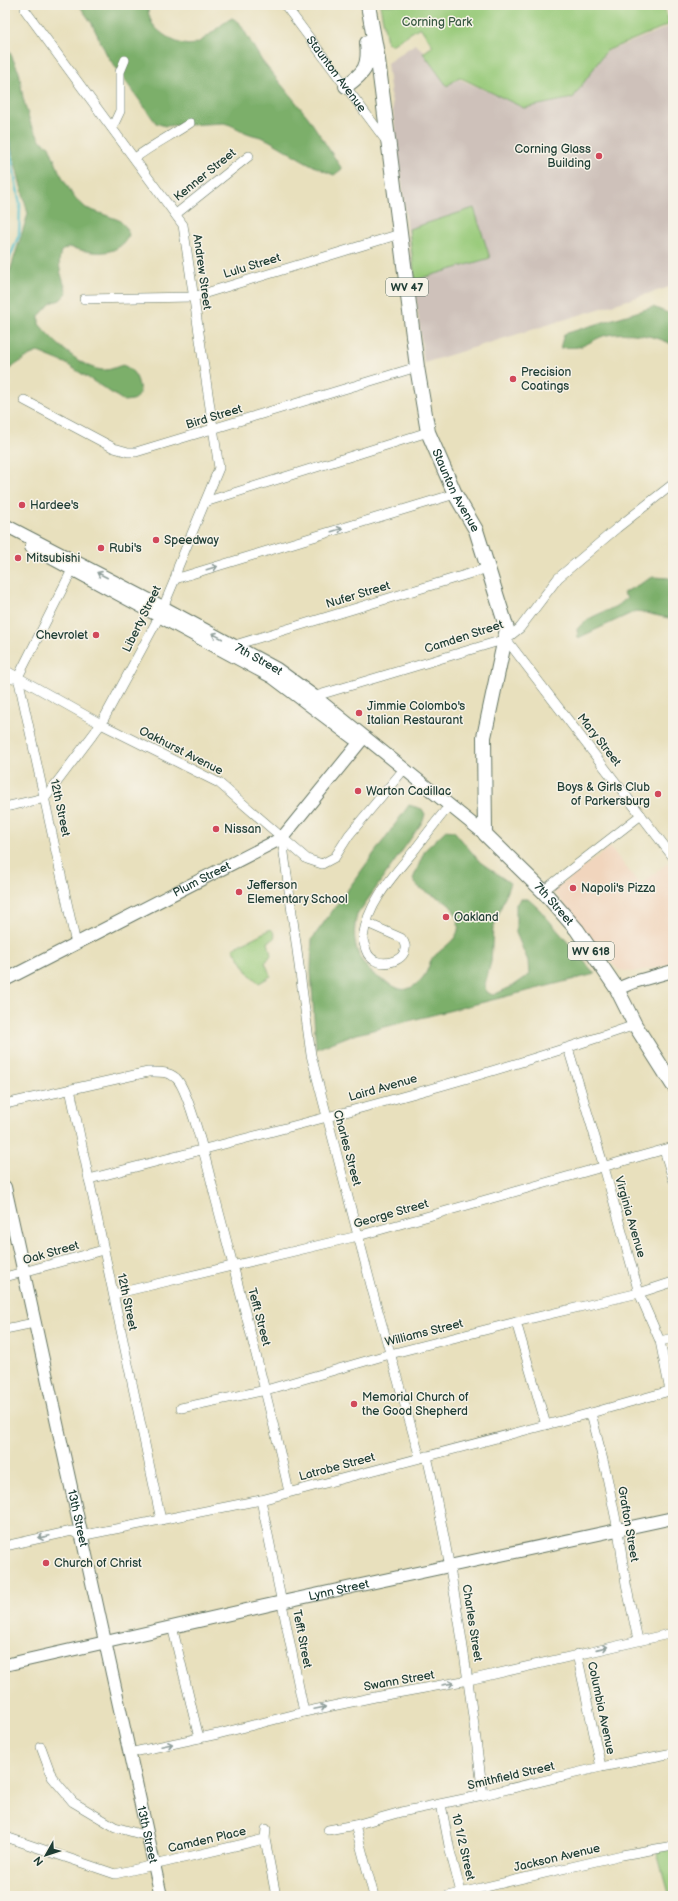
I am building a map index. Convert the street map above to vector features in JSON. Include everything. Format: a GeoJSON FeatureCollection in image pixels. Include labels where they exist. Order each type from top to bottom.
{"type":"FeatureCollection","features":[{"type":"Feature","properties":{"kind":"main road"},"geometry":{"type":"LineString","coordinates":[[346,86],[358,77],[367,66],[368,59],[361,5]]}},
{"type":"Feature","properties":{"kind":"main road","name":"Staunton Avenue"},"geometry":{"type":"LineString","coordinates":[[368,5],[380,76],[400,234],[428,432],[455,494],[476,530],[507,628],[506,639],[489,704],[484,737],[485,834]]}},
{"type":"Feature","properties":{"kind":"main road"},"geometry":{"type":"LineString","coordinates":[[358,77],[380,76]]}},
{"type":"Feature","properties":{"kind":"main road","name":"7th Street"},"geometry":{"type":"LineString","coordinates":[[485,834],[543,891],[577,930],[617,989],[635,1025],[673,1085]]}},
{"type":"Feature","properties":{"kind":"street","name":"Staunton Avenue"},"geometry":{"type":"LineString","coordinates":[[285,5],[388,143]]}},
{"type":"Feature","properties":{"kind":"street","name":"Andrew Street"},"geometry":{"type":"LineString","coordinates":[[26,10],[183,225],[218,468],[178,567],[175,579]]}},
{"type":"Feature","properties":{"kind":"street"},"geometry":{"type":"LineString","coordinates":[[112,128],[120,111],[120,72],[125,60]]}},
{"type":"Feature","properties":{"kind":"street"},"geometry":{"type":"LineString","coordinates":[[135,158],[150,146],[173,135],[190,123]]}},
{"type":"Feature","properties":{"kind":"street","name":"Kenner Street"},"geometry":{"type":"LineString","coordinates":[[176,214],[249,156]]}},
{"type":"Feature","properties":{"kind":"street","name":"Lulu Street"},"geometry":{"type":"LineString","coordinates":[[84,299],[194,296],[400,234]]}},
{"type":"Feature","properties":{"kind":"street","name":"Bird Street"},"geometry":{"type":"LineString","coordinates":[[24,400],[114,448],[128,452],[144,451],[418,367]]}},
{"type":"Feature","properties":{"kind":"street"},"geometry":{"type":"LineString","coordinates":[[205,502],[428,432]]}},
{"type":"Feature","properties":{"kind":"street","name":"Camden Street"},"geometry":{"type":"LineString","coordinates":[[309,698],[506,639],[520,628],[558,578],[617,528],[673,484]]}},
{"type":"Feature","properties":{"kind":"street","name":"Liberty Street"},"geometry":{"type":"LineString","coordinates":[[45,798],[101,724],[161,612],[175,579],[455,494]]}},
{"type":"Feature","properties":{"kind":"street","name":"7th Street"},"geometry":{"type":"LineString","coordinates":[[5,525],[161,612],[309,698]]}},
{"type":"Feature","properties":{"kind":"street","name":"7th Street"},"geometry":{"type":"LineString","coordinates":[[5,533],[72,570],[235,645],[277,669],[309,698],[485,834]]}},
{"type":"Feature","properties":{"kind":"street","name":"Nufer Street"},"geometry":{"type":"LineString","coordinates":[[235,645],[488,568]]}},
{"type":"Feature","properties":{"kind":"street"},"geometry":{"type":"LineString","coordinates":[[18,677],[72,570]]}},
{"type":"Feature","properties":{"kind":"street","name":"Mary Street"},"geometry":{"type":"LineString","coordinates":[[506,639],[673,857]]}},
{"type":"Feature","properties":{"kind":"street"},"geometry":{"type":"LineString","coordinates":[[5,670],[18,677]]}},
{"type":"Feature","properties":{"kind":"street"},"geometry":{"type":"LineString","coordinates":[[5,680],[18,677]]}},
{"type":"Feature","properties":{"kind":"street","name":"Oakhurst Avenue"},"geometry":{"type":"LineString","coordinates":[[18,677],[101,724],[219,783],[307,859],[322,864],[335,857],[349,835],[400,774]]}},
{"type":"Feature","properties":{"kind":"street","name":"12th Street"},"geometry":{"type":"LineString","coordinates":[[18,677],[76,944]]}},
{"type":"Feature","properties":{"kind":"street","name":"7th Street"},"geometry":{"type":"LineString","coordinates":[[362,740],[400,774],[462,824],[485,834]]}},
{"type":"Feature","properties":{"kind":"street","name":"Plum Street"},"geometry":{"type":"LineString","coordinates":[[5,980],[282,838],[362,740]]}},
{"type":"Feature","properties":{"kind":"street"},"geometry":{"type":"LineString","coordinates":[[5,807],[45,798]]}},
{"type":"Feature","properties":{"kind":"street"},"geometry":{"type":"LineString","coordinates":[[367,923],[401,938],[405,942],[406,948],[399,959],[384,963],[378,962],[368,955],[363,940],[369,913],[387,884],[445,811]]}},
{"type":"Feature","properties":{"kind":"street"},"geometry":{"type":"LineString","coordinates":[[543,891],[641,815]]}},
{"type":"Feature","properties":{"kind":"street","name":"Charles Street"},"geometry":{"type":"LineString","coordinates":[[282,838],[311,1055],[390,1354],[424,1457],[451,1567],[469,1680],[482,1795]]}},
{"type":"Feature","properties":{"kind":"street"},"geometry":{"type":"LineString","coordinates":[[617,989],[634,982],[673,971]]}},
{"type":"Feature","properties":{"kind":"street","name":"Laird Avenue"},"geometry":{"type":"LineString","coordinates":[[89,1179],[327,1117],[568,1048],[635,1025]]}},
{"type":"Feature","properties":{"kind":"street","name":"Virginia Avenue"},"geometry":{"type":"LineString","coordinates":[[568,1048],[604,1167],[639,1294],[660,1341],[672,1390]]}},
{"type":"Feature","properties":{"kind":"street","name":"Tefft Street"},"geometry":{"type":"LineString","coordinates":[[5,1104],[148,1072],[166,1072],[177,1079],[186,1097],[203,1149],[266,1390],[289,1492]]}},
{"type":"Feature","properties":{"kind":"street","name":"12th Street"},"geometry":{"type":"LineString","coordinates":[[70,1090],[161,1520]]}},
{"type":"Feature","properties":{"kind":"street"},"geometry":{"type":"LineString","coordinates":[[668,1149],[673,1179]]}},
{"type":"Feature","properties":{"kind":"street","name":"George Street"},"geometry":{"type":"LineString","coordinates":[[114,1294],[234,1267],[358,1236],[668,1149]]}},
{"type":"Feature","properties":{"kind":"street","name":"13th Street"},"geometry":{"type":"LineString","coordinates":[[5,1188],[160,1896]]}},
{"type":"Feature","properties":{"kind":"street","name":"Oak Street"},"geometry":{"type":"LineString","coordinates":[[5,1277],[103,1250]]}},
{"type":"Feature","properties":{"kind":"street","name":"Williams Street"},"geometry":{"type":"LineString","coordinates":[[181,1408],[266,1390],[390,1354],[516,1322],[639,1294],[673,1282]]}},
{"type":"Feature","properties":{"kind":"street"},"geometry":{"type":"LineString","coordinates":[[516,1322],[546,1425]]}},
{"type":"Feature","properties":{"kind":"street"},"geometry":{"type":"LineString","coordinates":[[5,1329],[34,1323]]}},
{"type":"Feature","properties":{"kind":"street"},"geometry":{"type":"LineString","coordinates":[[660,1341],[673,1338]]}},
{"type":"Feature","properties":{"kind":"street","name":"Latrobe Street"},"geometry":{"type":"LineString","coordinates":[[5,1546],[72,1531],[80,1536],[261,1500],[592,1413],[672,1390]]}},
{"type":"Feature","properties":{"kind":"street","name":"Grafton Street"},"geometry":{"type":"LineString","coordinates":[[592,1413],[618,1530],[626,1584],[638,1640]]}},
{"type":"Feature","properties":{"kind":"street","name":"Tefft Street"},"geometry":{"type":"LineString","coordinates":[[261,1500],[304,1712]]}},
{"type":"Feature","properties":{"kind":"street","name":"Lynn Street"},"geometry":{"type":"LineString","coordinates":[[5,1665],[172,1626],[673,1518]]}},
{"type":"Feature","properties":{"kind":"street"},"geometry":{"type":"LineString","coordinates":[[172,1626],[199,1738]]}},
{"type":"Feature","properties":{"kind":"street","name":"Swann Street"},"geometry":{"type":"LineString","coordinates":[[129,1753],[199,1738],[304,1712],[375,1697],[469,1680],[673,1633]]}},
{"type":"Feature","properties":{"kind":"street","name":"Columbia Avenue"},"geometry":{"type":"LineString","coordinates":[[577,1654],[601,1767]]}},
{"type":"Feature","properties":{"kind":"street"},"geometry":{"type":"LineString","coordinates":[[41,1747],[52,1777],[73,1802],[115,1828],[147,1836]]}},
{"type":"Feature","properties":{"kind":"street","name":"Smithfield Street"},"geometry":{"type":"LineString","coordinates":[[328,1830],[601,1767],[673,1753]]}},
{"type":"Feature","properties":{"kind":"street","name":"10 1/2 Street"},"geometry":{"type":"LineString","coordinates":[[441,1804],[450,1852],[462,1894]]}},
{"type":"Feature","properties":{"kind":"street"},"geometry":{"type":"LineString","coordinates":[[355,1825],[374,1896]]}},
{"type":"Feature","properties":{"kind":"street","name":"Camden Place"},"geometry":{"type":"LineString","coordinates":[[5,1835],[9,1838],[46,1852],[115,1874],[266,1834],[276,1896]]}},
{"type":"Feature","properties":{"kind":"street","name":"Jackson Avenue"},"geometry":{"type":"LineString","coordinates":[[447,1896],[462,1894],[622,1855],[673,1846]]}},
{"type":"Feature","properties":{"kind":"shaded area"},"geometry":{"type":"Polygon","coordinates":[[[673,25],[673,286],[424,363],[387,63],[415,44],[457,78],[524,107],[572,99],[606,52],[673,25]]]}},
{"type":"Feature","properties":{"kind":"shaded area"},"geometry":{"type":"Polygon","coordinates":[[[610,847],[640,885],[668,863],[673,869],[673,964],[632,972],[619,970],[607,959],[554,892],[556,888],[610,847]]]}},
{"type":"Feature","properties":{"kind":"green space"},"geometry":{"type":"Polygon","coordinates":[[[79,5],[147,5],[149,16],[155,27],[165,36],[177,42],[189,45],[203,40],[232,18],[239,22],[262,61],[308,117],[342,169],[334,175],[308,163],[265,139],[224,123],[165,126],[156,123],[108,57],[91,22],[79,5]]]}},
{"type":"Feature","properties":{"kind":"green space","name":"Corning Park"},"geometry":{"type":"Polygon","coordinates":[[[380,5],[663,5],[670,24],[606,51],[573,98],[524,108],[459,77],[447,86],[423,53],[433,46],[420,27],[391,45],[387,42],[380,5]]]}},
{"type":"Feature","properties":{"kind":"green space"},"geometry":{"type":"Polygon","coordinates":[[[5,42],[19,72],[23,98],[31,125],[41,141],[49,146],[59,171],[73,196],[86,208],[119,220],[126,227],[129,235],[124,243],[118,248],[110,251],[94,252],[69,247],[61,251],[59,262],[67,293],[60,300],[51,303],[39,316],[39,324],[60,346],[78,360],[88,365],[97,369],[105,370],[123,365],[131,370],[138,380],[140,394],[133,400],[124,401],[65,363],[38,352],[30,355],[5,372],[5,274],[10,271],[28,214],[5,123],[5,42]]]}},
{"type":"Feature","properties":{"kind":"green space"},"geometry":{"type":"Polygon","coordinates":[[[474,208],[490,258],[415,280],[409,229],[474,208]]]}},
{"type":"Feature","properties":{"kind":"green space"},"geometry":{"type":"Polygon","coordinates":[[[653,307],[673,315],[673,345],[650,336],[623,333],[603,336],[578,347],[560,348],[564,334],[653,307]]]}},
{"type":"Feature","properties":{"kind":"green space"},"geometry":{"type":"Polygon","coordinates":[[[653,577],[669,578],[673,581],[673,619],[636,611],[578,638],[577,629],[583,623],[615,607],[627,598],[623,593],[653,577]]]}},
{"type":"Feature","properties":{"kind":"green space"},"geometry":{"type":"Polygon","coordinates":[[[409,805],[422,809],[425,814],[423,821],[357,915],[355,926],[356,946],[364,964],[370,971],[378,978],[397,988],[411,988],[423,978],[431,960],[454,939],[457,934],[458,922],[455,912],[450,905],[423,890],[413,879],[425,850],[446,830],[454,831],[480,862],[510,883],[493,929],[491,962],[485,984],[486,992],[493,995],[513,986],[529,975],[528,961],[516,933],[516,904],[521,899],[528,899],[540,910],[595,974],[349,1036],[316,1049],[311,971],[312,939],[409,805]]]}},
{"type":"Feature","properties":{"kind":"green space"},"geometry":{"type":"Polygon","coordinates":[[[271,929],[275,934],[274,939],[268,942],[271,955],[265,963],[271,976],[259,983],[249,974],[233,948],[271,929]]]}},
{"type":"Feature","properties":{"kind":"green space"},"geometry":{"type":"Polygon","coordinates":[[[673,1846],[673,1896],[669,1896],[656,1849],[673,1846]]]}},
{"type":"Feature","properties":{"kind":"waterway"},"geometry":{"type":"LineString","coordinates":[[5,123],[20,205],[19,235],[9,259],[5,263]]}},
{"type":"Feature","properties":{"kind":"place","name":"Corning Glass Building"},"geometry":{"type":"Point","coordinates":[599,156]}},
{"type":"Feature","properties":{"kind":"place","name":"Precision Coatings"},"geometry":{"type":"Point","coordinates":[513,379]}},
{"type":"Feature","properties":{"kind":"place","name":"Hardee's"},"geometry":{"type":"Point","coordinates":[22,505]}},
{"type":"Feature","properties":{"kind":"place","name":"Speedway"},"geometry":{"type":"Point","coordinates":[156,540]}},
{"type":"Feature","properties":{"kind":"place","name":"Rubi's"},"geometry":{"type":"Point","coordinates":[101,548]}},
{"type":"Feature","properties":{"kind":"place","name":"Mitsubishi"},"geometry":{"type":"Point","coordinates":[18,558]}},
{"type":"Feature","properties":{"kind":"place","name":"Chevrolet"},"geometry":{"type":"Point","coordinates":[96,635]}},
{"type":"Feature","properties":{"kind":"place","name":"Jimmie Colombo's Italian Restaurant"},"geometry":{"type":"Point","coordinates":[359,713]}},
{"type":"Feature","properties":{"kind":"place","name":"Warton Cadillac"},"geometry":{"type":"Point","coordinates":[358,791]}},
{"type":"Feature","properties":{"kind":"place","name":"Boys & Girls Club of Parkersburg"},"geometry":{"type":"Point","coordinates":[658,794]}},
{"type":"Feature","properties":{"kind":"place","name":"Nissan"},"geometry":{"type":"Point","coordinates":[216,829]}},
{"type":"Feature","properties":{"kind":"place","name":"Napoli's Pizza"},"geometry":{"type":"Point","coordinates":[573,888]}},
{"type":"Feature","properties":{"kind":"place","name":"Jefferson Elementary School"},"geometry":{"type":"Point","coordinates":[239,892]}},
{"type":"Feature","properties":{"kind":"place","name":"Oakland"},"geometry":{"type":"Point","coordinates":[446,917]}},
{"type":"Feature","properties":{"kind":"place","name":"Memorial Church of the Good Shepherd"},"geometry":{"type":"Point","coordinates":[354,1404]}},
{"type":"Feature","properties":{"kind":"place","name":"Church of Christ"},"geometry":{"type":"Point","coordinates":[46,1563]}}]}
